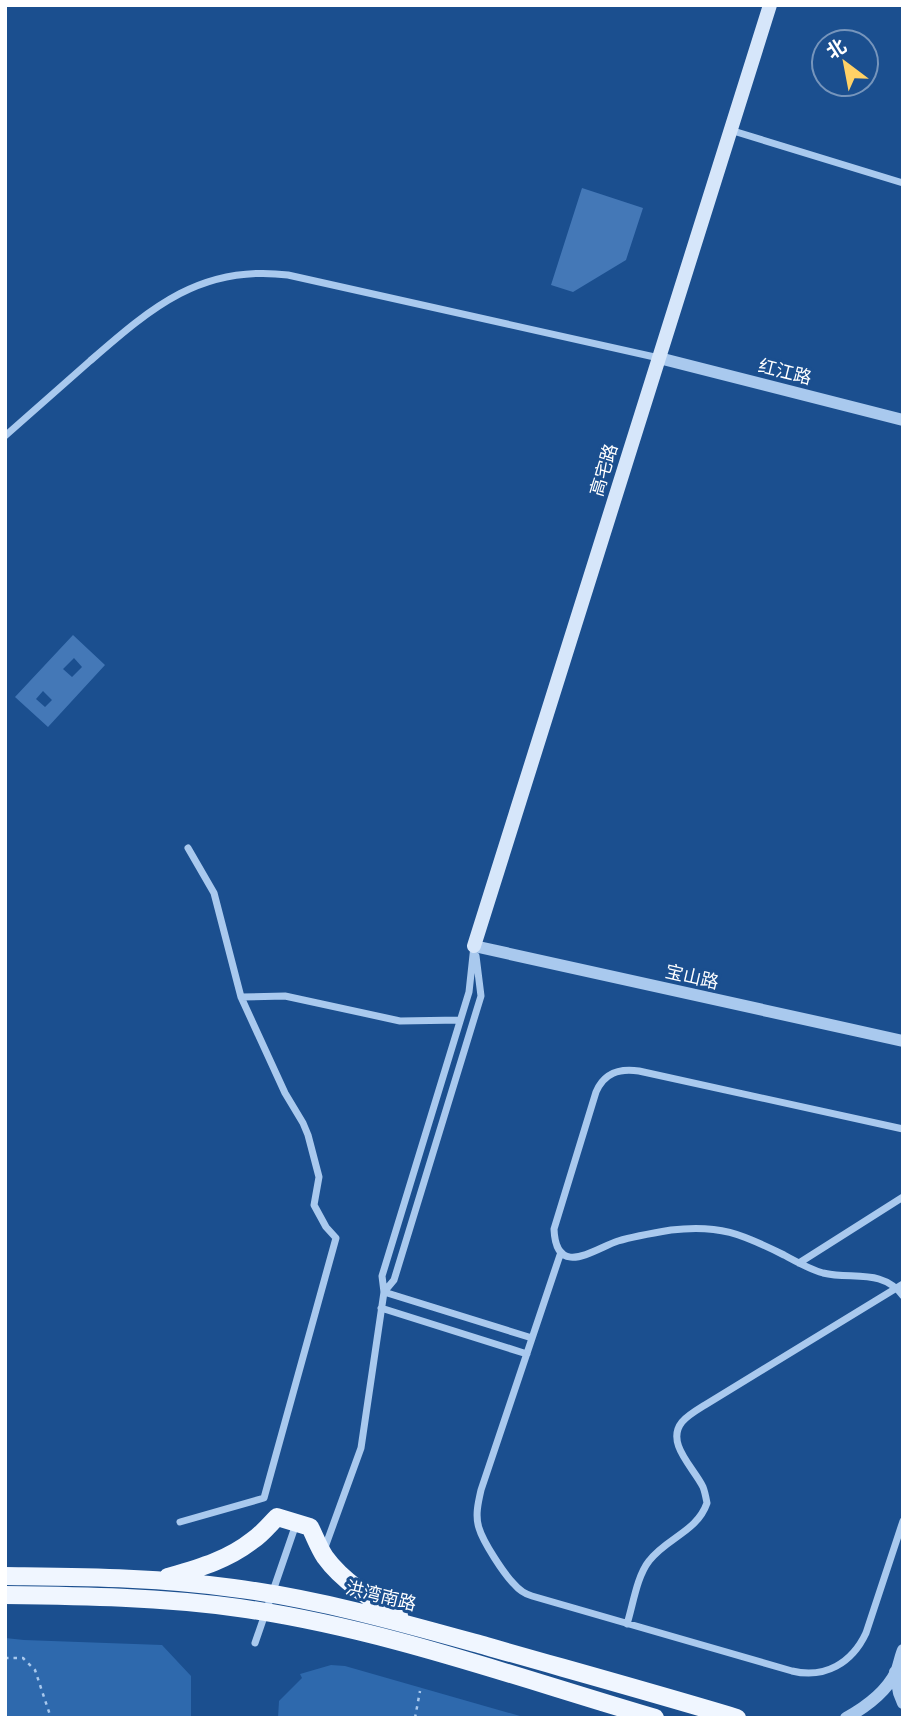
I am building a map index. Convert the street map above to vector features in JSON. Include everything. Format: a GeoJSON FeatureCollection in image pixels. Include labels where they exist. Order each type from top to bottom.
{"type":"FeatureCollection","features":[{"type":"Feature","properties":{"kind":"main road","name":"高宅路"},"geometry":{"type":"LineString","coordinates":[[474,946],[770,5]]}},
{"type":"Feature","properties":{"kind":"main road"},"geometry":{"type":"LineString","coordinates":[[155,1580],[208,1566],[235,1553],[256,1539],[277,1517],[310,1527],[323,1554],[335,1569],[370,1598],[414,1626]]}},
{"type":"Feature","properties":{"kind":"main road","name":"洪湾南路"},"geometry":{"type":"LineString","coordinates":[[5,1576],[115,1577],[272,1594],[414,1626],[737,1718]]}},
{"type":"Feature","properties":{"kind":"main road"},"geometry":{"type":"LineString","coordinates":[[5,1595],[136,1598],[266,1612],[330,1625],[461,1659],[655,1718]]}},
{"type":"Feature","properties":{"kind":"street"},"geometry":{"type":"LineString","coordinates":[[730,130],[903,183]]}},
{"type":"Feature","properties":{"kind":"street"},"geometry":{"type":"LineString","coordinates":[[5,436],[147,313],[206,282],[237,276],[275,274],[315,281],[659,358]]}},
{"type":"Feature","properties":{"kind":"street","name":"红江路"},"geometry":{"type":"LineString","coordinates":[[659,358],[903,421]]}},
{"type":"Feature","properties":{"kind":"street"},"geometry":{"type":"LineString","coordinates":[[180,1522],[264,1498],[336,1238],[326,1227],[314,1205],[319,1177],[308,1135],[285,1093],[242,997],[214,893],[188,848]]}},
{"type":"Feature","properties":{"kind":"street"},"geometry":{"type":"LineString","coordinates":[[323,1554],[361,1448],[384,1292],[382,1276],[469,992],[474,946]]}},
{"type":"Feature","properties":{"kind":"street"},"geometry":{"type":"LineString","coordinates":[[384,1292],[394,1280],[481,996],[474,946]]}},
{"type":"Feature","properties":{"kind":"street","name":"宝山路"},"geometry":{"type":"LineString","coordinates":[[474,946],[903,1041]]}},
{"type":"Feature","properties":{"kind":"street"},"geometry":{"type":"LineString","coordinates":[[242,997],[285,996],[400,1021],[460,1020]]}},
{"type":"Feature","properties":{"kind":"street"},"geometry":{"type":"LineString","coordinates":[[903,1129],[629,1069],[614,1072],[604,1079],[596,1092],[556,1221],[555,1235],[561,1252],[481,1490],[477,1518],[479,1529],[511,1582],[520,1591],[803,1674],[831,1669],[845,1661],[860,1646],[903,1521]]}},
{"type":"Feature","properties":{"kind":"street"},"geometry":{"type":"LineString","coordinates":[[799,1263],[903,1197]]}},
{"type":"Feature","properties":{"kind":"street"},"geometry":{"type":"LineString","coordinates":[[561,1252],[576,1258],[623,1239],[671,1230],[722,1229],[826,1273],[873,1277],[900,1286]]}},
{"type":"Feature","properties":{"kind":"street"},"geometry":{"type":"LineString","coordinates":[[900,1286],[903,1296]]}},
{"type":"Feature","properties":{"kind":"street"},"geometry":{"type":"LineString","coordinates":[[627,1624],[647,1563],[698,1521],[707,1503],[702,1486],[678,1445],[676,1436],[682,1422],[697,1410],[900,1286]]}},
{"type":"Feature","properties":{"kind":"street"},"geometry":{"type":"LineString","coordinates":[[384,1292],[532,1338]]}},
{"type":"Feature","properties":{"kind":"street"},"geometry":{"type":"LineString","coordinates":[[381,1308],[527,1354]]}},
{"type":"Feature","properties":{"kind":"street"},"geometry":{"type":"LineString","coordinates":[[255,1643],[297,1523]]}},
{"type":"Feature","properties":{"kind":"street"},"geometry":{"type":"LineString","coordinates":[[846,1718],[876,1698],[895,1672],[903,1650]]}},
{"type":"Feature","properties":{"kind":"street"},"geometry":{"type":"LineString","coordinates":[[895,1672],[903,1703]]}},
{"type":"Feature","properties":{"kind":"path"},"geometry":{"type":"LineString","coordinates":[[5,1658],[23,1658],[35,1670],[51,1718]]}},
{"type":"Feature","properties":{"kind":"path"},"geometry":{"type":"LineString","coordinates":[[415,1718],[420,1691]]}},
{"type":"Feature","properties":{"kind":"shaded area"},"geometry":{"type":"Polygon","coordinates":[[[5,1638],[162,1645],[191,1676],[191,1718],[5,1718],[5,1638]]]}},
{"type":"Feature","properties":{"kind":"shaded area"},"geometry":{"type":"Polygon","coordinates":[[[331,1665],[345,1666],[527,1718],[278,1718],[279,1701],[302,1678],[300,1674],[331,1665]]]}},
{"type":"Feature","properties":{"kind":"building"},"geometry":{"type":"Polygon","coordinates":[[[582,188],[643,208],[626,260],[573,292],[551,285],[582,188]]]}},
{"type":"Feature","properties":{"kind":"building"},"geometry":{"type":"Polygon","coordinates":[[[73,635],[105,665],[48,727],[15,697],[73,635]],[[74,658],[63,669],[72,677],[82,667],[74,658]],[[43,691],[36,699],[45,707],[52,700],[43,691]]]}}]}
